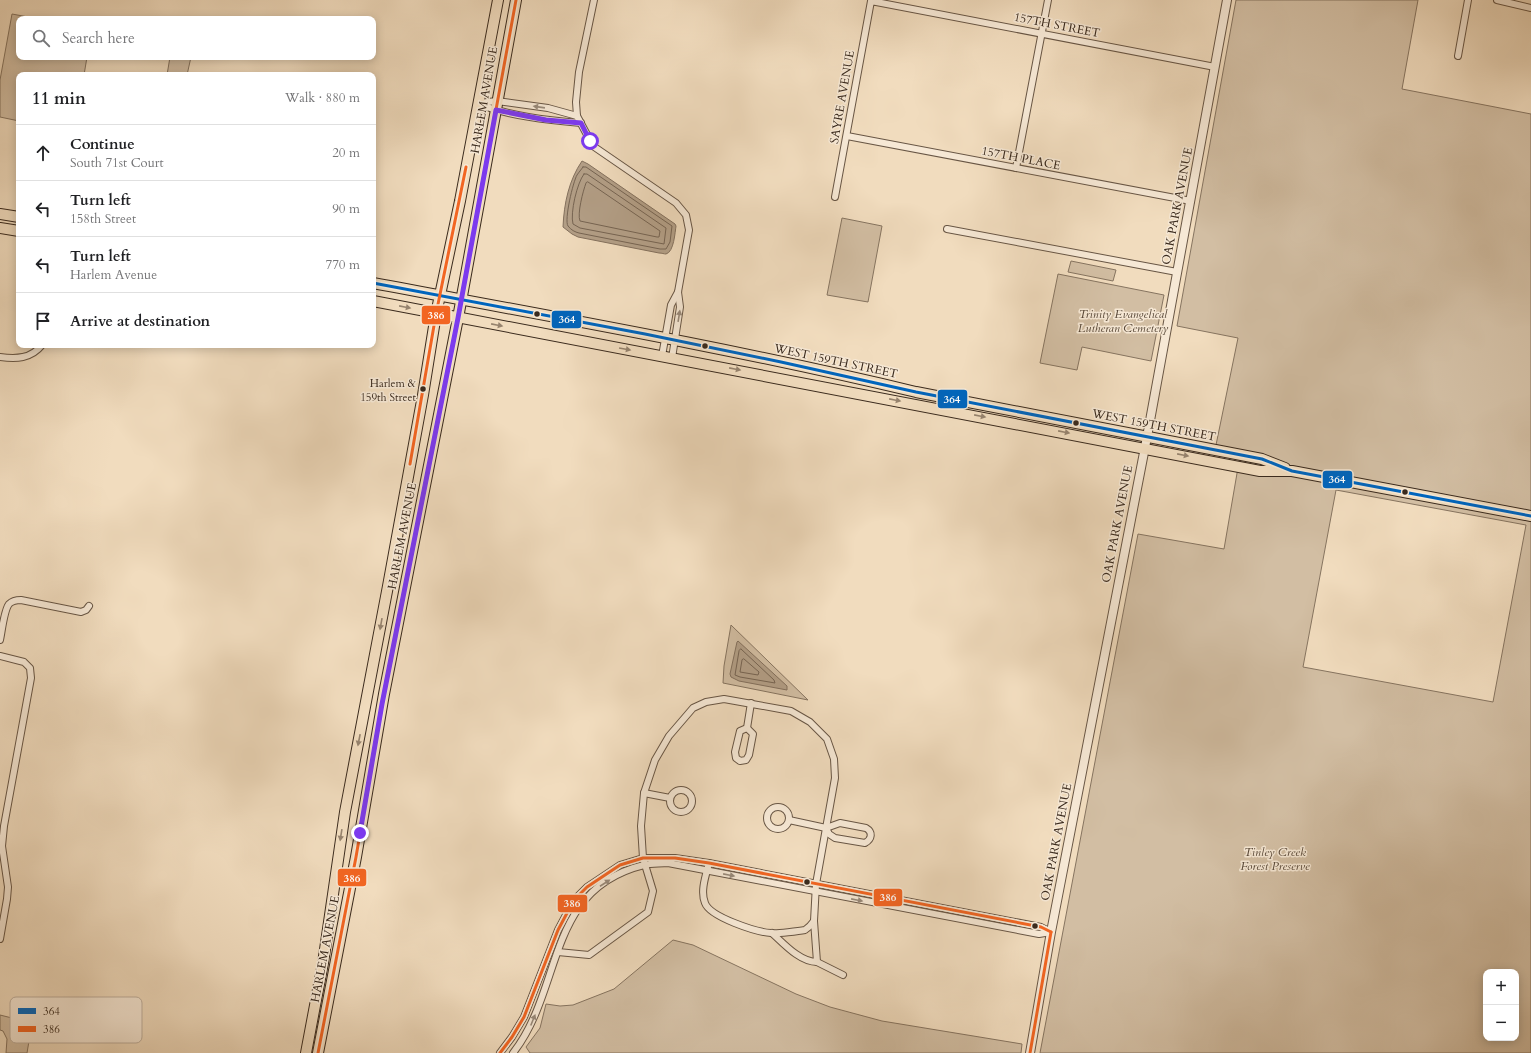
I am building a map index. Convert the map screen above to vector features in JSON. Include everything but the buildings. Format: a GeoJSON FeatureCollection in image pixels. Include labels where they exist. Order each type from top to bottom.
{"type":"FeatureCollection","features":[{"type":"Feature","properties":{"kind":"main road","name":"HARLEM AVENUE"},"geometry":{"type":"LineString","coordinates":[[306,1053],[323,963],[345,812],[390,578],[422,402],[436,314],[461,194],[498,0]]}},
{"type":"Feature","properties":{"kind":"main road","name":"HARLEM AVENUE"},"geometry":{"type":"LineString","coordinates":[[318,1053],[356,857],[382,704],[462,300],[516,0]]}},
{"type":"Feature","properties":{"kind":"main road"},"geometry":{"type":"LineString","coordinates":[[0,214],[16,217]]}},
{"type":"Feature","properties":{"kind":"main road"},"geometry":{"type":"LineString","coordinates":[[0,228],[16,231]]}},
{"type":"Feature","properties":{"kind":"main road","name":"WEST 159TH STREET"},"geometry":{"type":"LineString","coordinates":[[376,284],[670,340],[916,392],[1262,459],[1292,471]]}},
{"type":"Feature","properties":{"kind":"main road","name":"WEST 159TH STREET"},"geometry":{"type":"LineString","coordinates":[[376,302],[1260,470],[1292,471],[1531,516]]}},
{"type":"Feature","properties":{"kind":"street"},"geometry":{"type":"LineString","coordinates":[[594,0],[579,72],[576,102],[577,116],[593,146],[676,203],[686,215],[689,224],[678,292],[680,307],[670,340],[667,357]]}},
{"type":"Feature","properties":{"kind":"street"},"geometry":{"type":"LineString","coordinates":[[1016,168],[1048,0]]}},
{"type":"Feature","properties":{"kind":"street","name":"OAK PARK AVENUE"},"geometry":{"type":"LineString","coordinates":[[1030,1053],[1051,932],[1147,437],[1228,0]]}},
{"type":"Feature","properties":{"kind":"street"},"geometry":{"type":"LineString","coordinates":[[1458,56],[1468,0]]}},
{"type":"Feature","properties":{"kind":"street"},"geometry":{"type":"LineString","coordinates":[[1496,0],[1531,8]]}},
{"type":"Feature","properties":{"kind":"street","name":"157TH STREET"},"geometry":{"type":"LineString","coordinates":[[871,1],[1215,67]]}},
{"type":"Feature","properties":{"kind":"street","name":"SAYRE AVENUE"},"geometry":{"type":"LineString","coordinates":[[834,197],[847,136],[871,1]]}},
{"type":"Feature","properties":{"kind":"street"},"geometry":{"type":"LineString","coordinates":[[478,104],[548,108],[577,116]]}},
{"type":"Feature","properties":{"kind":"street"},"geometry":{"type":"LineString","coordinates":[[496,106],[546,120],[581,123]]}},
{"type":"Feature","properties":{"kind":"street","name":"157TH PLACE"},"geometry":{"type":"LineString","coordinates":[[847,136],[1191,201]]}},
{"type":"Feature","properties":{"kind":"street"},"geometry":{"type":"LineString","coordinates":[[947,228],[1177,272]]}},
{"type":"Feature","properties":{"kind":"street"},"geometry":{"type":"LineString","coordinates":[[667,357],[670,340],[671,305],[678,292]]}},
{"type":"Feature","properties":{"kind":"street"},"geometry":{"type":"LineString","coordinates":[[0,357],[21,358],[33,353],[39,348]]}},
{"type":"Feature","properties":{"kind":"street"},"geometry":{"type":"LineString","coordinates":[[0,640],[6,610],[9,604],[14,601],[21,600],[81,612],[86,610],[89,606]]}},
{"type":"Feature","properties":{"kind":"street"},"geometry":{"type":"LineString","coordinates":[[0,656],[24,662],[30,668],[31,678],[4,826],[2,846],[8,887],[0,940]]}},
{"type":"Feature","properties":{"kind":"street"},"geometry":{"type":"LineString","coordinates":[[558,952],[589,955],[648,912],[653,891],[644,861],[642,826],[644,793],[655,760],[666,741],[693,708],[706,702],[718,699],[751,703],[791,711],[810,722],[827,739],[834,759],[835,772],[816,884],[814,922],[817,962]]}},
{"type":"Feature","properties":{"kind":"street"},"geometry":{"type":"LineString","coordinates":[[747,728],[751,703]]}},
{"type":"Feature","properties":{"kind":"street"},"geometry":{"type":"LineString","coordinates":[[747,728],[752,734],[749,755],[746,760],[740,761],[736,758],[735,752],[740,731],[747,728]]}},
{"type":"Feature","properties":{"kind":"street"},"geometry":{"type":"LineString","coordinates":[[644,793],[670,798]]}},
{"type":"Feature","properties":{"kind":"street"},"geometry":{"type":"LineString","coordinates":[[789,820],[826,828],[840,823],[866,828],[871,834],[870,838],[865,843],[835,838],[829,834],[826,828]]}},
{"type":"Feature","properties":{"kind":"street"},"geometry":{"type":"LineString","coordinates":[[500,1053],[512,1038],[524,1017],[549,952],[574,900],[587,887],[620,865],[675,858],[709,863],[1041,927],[1051,932]]}},
{"type":"Feature","properties":{"kind":"street"},"geometry":{"type":"LineString","coordinates":[[513,1053],[523,1041],[531,1025],[563,935],[578,907],[587,896],[621,872],[644,861],[668,863],[707,870],[1039,934],[1051,932]]}},
{"type":"Feature","properties":{"kind":"street"},"geometry":{"type":"LineString","coordinates":[[709,863],[703,897],[705,904],[710,910],[723,918],[751,929],[772,933],[806,930],[814,922]]}},
{"type":"Feature","properties":{"kind":"street"},"geometry":{"type":"LineString","coordinates":[[772,933],[796,954],[812,962],[817,962],[843,976]]}},
{"type":"Feature","properties":{"kind":"green space","name":"Tinley Creek Forest Preserve"},"geometry":{"type":"Polygon","coordinates":[[[1236,0],[1418,0],[1402,89],[1531,114],[1531,1053],[1040,1053],[1138,534],[1224,549],[1241,450],[1216,445],[1238,338],[1177,326],[1236,0]],[[1336,490],[1303,667],[1493,702],[1526,525],[1336,490]]]}},
{"type":"Feature","properties":{"kind":"green space"},"geometry":{"type":"Polygon","coordinates":[[[12,14],[23,16],[16,16],[16,60],[86,60],[84,72],[16,72],[16,120],[0,117],[0,80],[12,14]]]}},
{"type":"Feature","properties":{"kind":"green space"},"geometry":{"type":"Polygon","coordinates":[[[170,60],[190,60],[188,72],[168,72],[170,60]]]}},
{"type":"Feature","properties":{"kind":"green space"},"geometry":{"type":"Polygon","coordinates":[[[842,218],[882,226],[868,302],[827,295],[842,218]]]}},
{"type":"Feature","properties":{"kind":"green space"},"geometry":{"type":"Polygon","coordinates":[[[1071,261],[1116,270],[1113,281],[1068,272],[1071,261]]]}},
{"type":"Feature","properties":{"kind":"green space","name":"Trinity Evangelical Lutheran Cemetery"},"geometry":{"type":"Polygon","coordinates":[[[1058,274],[1164,295],[1151,361],[1082,347],[1077,370],[1040,363],[1058,274]]]}},
{"type":"Feature","properties":{"kind":"green space"},"geometry":{"type":"Polygon","coordinates":[[[731,625],[808,700],[723,683],[724,666],[731,625]]]}},
{"type":"Feature","properties":{"kind":"green space"},"geometry":{"type":"Polygon","coordinates":[[[673,940],[693,945],[796,994],[830,1007],[882,1021],[1022,1044],[1021,1053],[530,1053],[526,1047],[540,1028],[546,1004],[560,1006],[573,1005],[614,989],[673,940]]]}},
{"type":"Feature","properties":{"kind":"green space"},"geometry":{"type":"Polygon","coordinates":[[[0,1015],[10,1018],[10,1043],[29,1043],[27,1053],[6,1053],[7,1039],[3,1031],[0,1030],[0,1015]]]}},
{"type":"Feature","properties":{"kind":"water"},"geometry":{"type":"Polygon","coordinates":[[[582,161],[675,224],[674,242],[669,252],[666,254],[659,253],[578,237],[563,227],[568,192],[577,168],[582,161]]]}},
{"type":"Feature","properties":{"kind":"water"},"geometry":{"type":"Polygon","coordinates":[[[738,641],[787,686],[787,690],[739,681],[731,677],[730,674],[738,641]]]}},
{"type":"Feature","properties":{"kind":"transit line","name":"386"},"geometry":{"type":"LineString","coordinates":[[318,1053],[356,857],[384,694],[458,318],[516,0]]}},
{"type":"Feature","properties":{"kind":"transit line","name":"386"},"geometry":{"type":"LineString","coordinates":[[410,464],[436,314],[466,167]]}},
{"type":"Feature","properties":{"kind":"transit line","name":"364"},"geometry":{"type":"LineString","coordinates":[[376,284],[645,334],[916,392],[1262,459],[1292,471],[1531,516]]}},
{"type":"Feature","properties":{"kind":"transit line","name":"386"},"geometry":{"type":"LineString","coordinates":[[500,1053],[524,1017],[558,930],[574,900],[587,887],[620,865],[643,858],[675,858],[709,863],[1041,927],[1051,932]]}},
{"type":"Feature","properties":{"kind":"transit line","name":"386"},"geometry":{"type":"LineString","coordinates":[[1030,1053],[1051,932]]}},
{"type":"Feature","properties":{"kind":"place","name":"Harlem & 159th Street"},"geometry":{"type":"Point","coordinates":[423,389]}},
{"type":"Feature","properties":{"kind":"route"},"geometry":{"type":"LineString","coordinates":[[360,833],[382,704],[458,318],[496,110],[546,120],[581,123],[590,141]]}}]}
